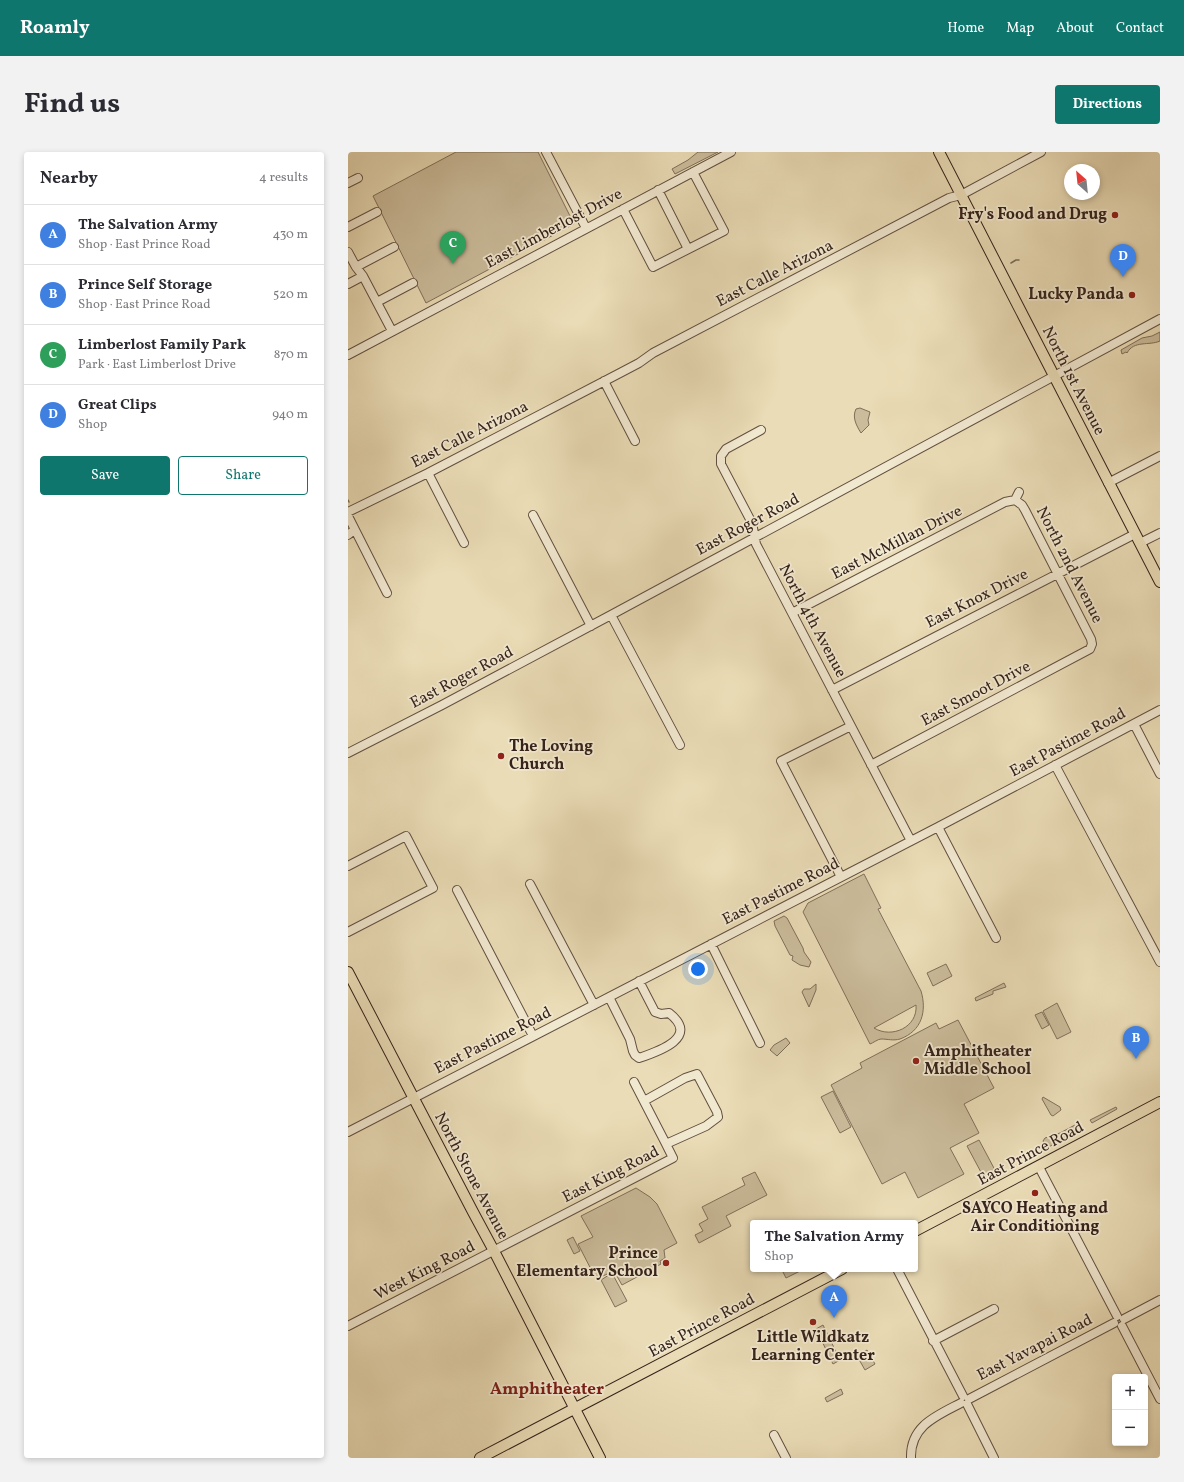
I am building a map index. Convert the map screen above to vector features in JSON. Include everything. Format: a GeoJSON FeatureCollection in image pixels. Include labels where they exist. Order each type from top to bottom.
{"type":"FeatureCollection","features":[{"type":"Feature","properties":{"kind":"main road","name":"North 1st Avenue"},"geometry":{"type":"LineString","coordinates":[[939,152],[1160,582]]}},
{"type":"Feature","properties":{"kind":"main road","name":"North Stone Avenue"},"geometry":{"type":"LineString","coordinates":[[348,972],[600,1458]]}},
{"type":"Feature","properties":{"kind":"main road","name":"East Prince Road"},"geometry":{"type":"LineString","coordinates":[[918,1229],[1040,1167],[1160,1102]]}},
{"type":"Feature","properties":{"kind":"main road","name":"East Prince Road"},"geometry":{"type":"LineString","coordinates":[[480,1458],[836,1272]]}},
{"type":"Feature","properties":{"kind":"street"},"geometry":{"type":"LineString","coordinates":[[546,152],[586,228]]}},
{"type":"Feature","properties":{"kind":"street","name":"East Limberlost Drive"},"geometry":{"type":"LineString","coordinates":[[348,355],[731,152]]}},
{"type":"Feature","properties":{"kind":"street"},"geometry":{"type":"LineString","coordinates":[[960,195],[1041,152]]}},
{"type":"Feature","properties":{"kind":"street"},"geometry":{"type":"LineString","coordinates":[[623,209],[653,267],[724,231],[693,172]]}},
{"type":"Feature","properties":{"kind":"street"},"geometry":{"type":"LineString","coordinates":[[348,183],[358,178]]}},
{"type":"Feature","properties":{"kind":"street"},"geometry":{"type":"LineString","coordinates":[[658,190],[688,249]]}},
{"type":"Feature","properties":{"kind":"street","name":"East Calle Arizona"},"geometry":{"type":"LineString","coordinates":[[348,512],[428,474],[604,382],[639,363],[653,353],[949,198],[960,195]]}},
{"type":"Feature","properties":{"kind":"street"},"geometry":{"type":"LineString","coordinates":[[348,227],[377,212]]}},
{"type":"Feature","properties":{"kind":"street"},"geometry":{"type":"LineString","coordinates":[[356,267],[394,247]]}},
{"type":"Feature","properties":{"kind":"street"},"geometry":{"type":"LineString","coordinates":[[348,252],[363,276],[392,331]]}},
{"type":"Feature","properties":{"kind":"street"},"geometry":{"type":"LineString","coordinates":[[348,284],[363,276]]}},
{"type":"Feature","properties":{"kind":"street"},"geometry":{"type":"LineString","coordinates":[[376,302],[413,283]]}},
{"type":"Feature","properties":{"kind":"street","name":"East Roger Road"},"geometry":{"type":"LineString","coordinates":[[348,753],[591,626],[1160,319]]}},
{"type":"Feature","properties":{"kind":"street"},"geometry":{"type":"LineString","coordinates":[[604,382],[635,441]]}},
{"type":"Feature","properties":{"kind":"street","name":"North 4th Avenue"},"geometry":{"type":"LineString","coordinates":[[761,430],[726,449],[720,459],[721,464],[752,523],[756,537],[756,544],[911,841]]}},
{"type":"Feature","properties":{"kind":"street"},"geometry":{"type":"LineString","coordinates":[[1108,483],[1160,456]]}},
{"type":"Feature","properties":{"kind":"street"},"geometry":{"type":"LineString","coordinates":[[428,474],[464,543]]}},
{"type":"Feature","properties":{"kind":"street","name":"North 2nd Avenue"},"geometry":{"type":"LineString","coordinates":[[1017,496],[1058,573],[1091,639],[1093,646]]}},
{"type":"Feature","properties":{"kind":"street","name":"East McMillan Drive"},"geometry":{"type":"LineString","coordinates":[[792,613],[1017,496]]}},
{"type":"Feature","properties":{"kind":"street"},"geometry":{"type":"LineString","coordinates":[[533,514],[591,626]]}},
{"type":"Feature","properties":{"kind":"street"},"geometry":{"type":"LineString","coordinates":[[348,516],[351,532],[387,593]]}},
{"type":"Feature","properties":{"kind":"street","name":"East Knox Drive"},"geometry":{"type":"LineString","coordinates":[[832,690],[1058,573],[1138,539],[1160,533]]}},
{"type":"Feature","properties":{"kind":"street"},"geometry":{"type":"LineString","coordinates":[[611,615],[680,744]]}},
{"type":"Feature","properties":{"kind":"street","name":"East Smoot Drive"},"geometry":{"type":"LineString","coordinates":[[871,765],[1084,654],[1093,646]]}},
{"type":"Feature","properties":{"kind":"street","name":"East Pastime Road"},"geometry":{"type":"LineString","coordinates":[[348,1132],[938,827],[1160,710]]}},
{"type":"Feature","properties":{"kind":"street"},"geometry":{"type":"LineString","coordinates":[[1134,724],[1160,774]]}},
{"type":"Feature","properties":{"kind":"street"},"geometry":{"type":"LineString","coordinates":[[840,877],[781,761],[851,726]]}},
{"type":"Feature","properties":{"kind":"street"},"geometry":{"type":"LineString","coordinates":[[1056,764],[1157,948],[1160,962]]}},
{"type":"Feature","properties":{"kind":"street"},"geometry":{"type":"LineString","coordinates":[[938,827],[996,938]]}},
{"type":"Feature","properties":{"kind":"street"},"geometry":{"type":"LineString","coordinates":[[348,866],[406,836],[433,888],[348,932]]}},
{"type":"Feature","properties":{"kind":"street"},"geometry":{"type":"LineString","coordinates":[[530,884],[594,1005]]}},
{"type":"Feature","properties":{"kind":"street"},"geometry":{"type":"LineString","coordinates":[[457,890],[533,1036]]}},
{"type":"Feature","properties":{"kind":"street"},"geometry":{"type":"LineString","coordinates":[[711,944],[760,1043]]}},
{"type":"Feature","properties":{"kind":"street"},"geometry":{"type":"LineString","coordinates":[[609,997],[630,1039],[635,1055],[639,1058],[656,1053],[678,1039],[681,1033],[679,1025],[674,1017],[669,1013],[661,1014],[655,1012],[639,982]]}},
{"type":"Feature","properties":{"kind":"street","name":"East King Road"},"geometry":{"type":"LineString","coordinates":[[494,1251],[674,1158],[666,1144],[706,1126],[718,1117],[717,1112],[697,1074],[685,1078],[644,1101]]}},
{"type":"Feature","properties":{"kind":"street"},"geometry":{"type":"LineString","coordinates":[[634,1082],[666,1144]]}},
{"type":"Feature","properties":{"kind":"street"},"geometry":{"type":"LineString","coordinates":[[1040,1167],[1160,1399]]}},
{"type":"Feature","properties":{"kind":"street","name":"West King Road"},"geometry":{"type":"LineString","coordinates":[[348,1326],[494,1251]]}},
{"type":"Feature","properties":{"kind":"street"},"geometry":{"type":"LineString","coordinates":[[898,1272],[994,1458]]}},
{"type":"Feature","properties":{"kind":"street","name":"East Yavapai Road"},"geometry":{"type":"LineString","coordinates":[[911,1458],[910,1447],[915,1435],[932,1418],[1160,1300]]}},
{"type":"Feature","properties":{"kind":"street"},"geometry":{"type":"LineString","coordinates":[[933,1341],[994,1309]]}},
{"type":"Feature","properties":{"kind":"street"},"geometry":{"type":"LineString","coordinates":[[774,1435],[786,1458]]}},
{"type":"Feature","properties":{"kind":"shaded area"},"geometry":{"type":"Polygon","coordinates":[[[456,152],[538,152],[574,224],[426,303],[373,196],[456,152]]]}},
{"type":"Feature","properties":{"kind":"shaded area"},"geometry":{"type":"Polygon","coordinates":[[[698,152],[718,152],[675,174],[672,169],[688,160],[698,152]]]}},
{"type":"Feature","properties":{"kind":"shaded area"},"geometry":{"type":"Polygon","coordinates":[[[1160,332],[1160,341],[1134,346],[1127,353],[1122,354],[1121,350],[1142,338],[1152,336],[1160,332]]]}},
{"type":"Feature","properties":{"kind":"shaded area"},"geometry":{"type":"Polygon","coordinates":[[[860,408],[870,412],[868,420],[869,425],[861,433],[856,424],[855,418],[856,409],[860,408]]]}},
{"type":"Feature","properties":{"kind":"shaded area"},"geometry":{"type":"Polygon","coordinates":[[[864,874],[881,908],[878,909],[921,991],[923,998],[923,1013],[918,1026],[913,1031],[900,1039],[880,1039],[870,1044],[803,912],[808,903],[864,874]],[[916,1005],[874,1028],[888,1032],[902,1029],[908,1025],[916,1013],[916,1005]]]}},
{"type":"Feature","properties":{"kind":"shaded area"},"geometry":{"type":"Polygon","coordinates":[[[784,916],[787,918],[804,952],[811,962],[809,967],[800,965],[792,960],[793,956],[790,955],[775,926],[774,921],[784,916]]]}},
{"type":"Feature","properties":{"kind":"shaded area"},"geometry":{"type":"Polygon","coordinates":[[[946,964],[952,976],[933,986],[927,973],[946,964]]]}},
{"type":"Feature","properties":{"kind":"shaded area"},"geometry":{"type":"Polygon","coordinates":[[[1004,983],[1006,987],[993,991],[993,994],[976,1001],[975,998],[1004,983]]]}},
{"type":"Feature","properties":{"kind":"shaded area"},"geometry":{"type":"Polygon","coordinates":[[[816,984],[816,990],[809,1007],[802,992],[804,989],[810,989],[816,984]]]}},
{"type":"Feature","properties":{"kind":"shaded area"},"geometry":{"type":"Polygon","coordinates":[[[1057,1003],[1071,1032],[1057,1039],[1043,1011],[1057,1003]]]}},
{"type":"Feature","properties":{"kind":"shaded area"},"geometry":{"type":"Polygon","coordinates":[[[1042,1012],[1049,1025],[1042,1029],[1035,1015],[1042,1012]]]}},
{"type":"Feature","properties":{"kind":"shaded area"},"geometry":{"type":"Polygon","coordinates":[[[958,1020],[994,1088],[964,1104],[979,1133],[950,1148],[964,1174],[918,1198],[905,1172],[882,1184],[831,1085],[862,1068],[860,1063],[936,1023],[939,1029],[958,1020]]]}},
{"type":"Feature","properties":{"kind":"shaded area"},"geometry":{"type":"Polygon","coordinates":[[[786,1038],[790,1043],[777,1056],[770,1050],[774,1045],[786,1038]]]}},
{"type":"Feature","properties":{"kind":"shaded area"},"geometry":{"type":"Polygon","coordinates":[[[833,1091],[851,1127],[840,1133],[821,1097],[833,1091]]]}},
{"type":"Feature","properties":{"kind":"shaded area"},"geometry":{"type":"Polygon","coordinates":[[[1043,1097],[1060,1107],[1061,1110],[1053,1116],[1051,1115],[1042,1099],[1043,1097]]]}},
{"type":"Feature","properties":{"kind":"shaded area"},"geometry":{"type":"Polygon","coordinates":[[[1116,1107],[1117,1109],[1092,1123],[1090,1120],[1116,1107]]]}},
{"type":"Feature","properties":{"kind":"shaded area"},"geometry":{"type":"Polygon","coordinates":[[[1075,1125],[1076,1132],[1047,1148],[1043,1141],[1045,1138],[1060,1133],[1075,1125]]]}},
{"type":"Feature","properties":{"kind":"shaded area"},"geometry":{"type":"Polygon","coordinates":[[[979,1140],[995,1170],[983,1176],[967,1146],[979,1140]]]}},
{"type":"Feature","properties":{"kind":"shaded area"},"geometry":{"type":"Polygon","coordinates":[[[755,1172],[767,1195],[726,1216],[731,1226],[699,1243],[695,1235],[703,1231],[699,1224],[708,1219],[702,1207],[745,1185],[742,1178],[755,1172]]]}},
{"type":"Feature","properties":{"kind":"shaded area"},"geometry":{"type":"Polygon","coordinates":[[[636,1188],[650,1197],[657,1204],[677,1243],[664,1250],[665,1258],[660,1261],[661,1264],[622,1285],[614,1271],[596,1279],[578,1244],[593,1237],[581,1216],[636,1188]]]}},
{"type":"Feature","properties":{"kind":"shaded area"},"geometry":{"type":"Polygon","coordinates":[[[573,1237],[580,1251],[574,1254],[567,1240],[573,1237]]]}},
{"type":"Feature","properties":{"kind":"shaded area"},"geometry":{"type":"Polygon","coordinates":[[[783,1272],[798,1272],[786,1278],[783,1272]]]}},
{"type":"Feature","properties":{"kind":"shaded area"},"geometry":{"type":"Polygon","coordinates":[[[612,1273],[627,1301],[615,1307],[601,1280],[612,1273]]]}},
{"type":"Feature","properties":{"kind":"shaded area"},"geometry":{"type":"Polygon","coordinates":[[[823,1325],[840,1360],[833,1364],[816,1329],[823,1325]]]}},
{"type":"Feature","properties":{"kind":"shaded area"},"geometry":{"type":"Polygon","coordinates":[[[867,1350],[875,1364],[865,1370],[857,1356],[867,1350]]]}},
{"type":"Feature","properties":{"kind":"shaded area"},"geometry":{"type":"Polygon","coordinates":[[[841,1389],[843,1394],[827,1402],[825,1398],[841,1389]]]}},
{"type":"Feature","properties":{"kind":"waterway"},"geometry":{"type":"LineString","coordinates":[[1011,263],[1019,260]]}},
{"type":"Feature","properties":{"kind":"place","name":"Fry's Food and Drug"},"geometry":{"type":"Point","coordinates":[1115,215]}},
{"type":"Feature","properties":{"kind":"place","name":"Limberlost Family Park"},"geometry":{"type":"Point","coordinates":[453,264]}},
{"type":"Feature","properties":{"kind":"place","name":"Great Clips"},"geometry":{"type":"Point","coordinates":[1123,277]}},
{"type":"Feature","properties":{"kind":"place","name":"Lucky Panda"},"geometry":{"type":"Point","coordinates":[1132,295]}},
{"type":"Feature","properties":{"kind":"place","name":"The Loving Church"},"geometry":{"type":"Point","coordinates":[501,756]}},
{"type":"Feature","properties":{"kind":"place","name":"Prince Self Storage"},"geometry":{"type":"Point","coordinates":[1136,1059]}},
{"type":"Feature","properties":{"kind":"place","name":"Amphitheater Middle School"},"geometry":{"type":"Point","coordinates":[916,1061]}},
{"type":"Feature","properties":{"kind":"place","name":"SAYCO Heating and Air Conditioning"},"geometry":{"type":"Point","coordinates":[1035,1193]}},
{"type":"Feature","properties":{"kind":"place","name":"Prince Elementary School"},"geometry":{"type":"Point","coordinates":[666,1263]}},
{"type":"Feature","properties":{"kind":"place","name":"The Salvation Army"},"geometry":{"type":"Point","coordinates":[834,1318]}},
{"type":"Feature","properties":{"kind":"place","name":"Little Wildkatz Learning Center"},"geometry":{"type":"Point","coordinates":[813,1322]}},
{"type":"Feature","properties":{"kind":"district","name":"Amphitheater"},"geometry":{"type":"Point","coordinates":[547,1389]}}]}
